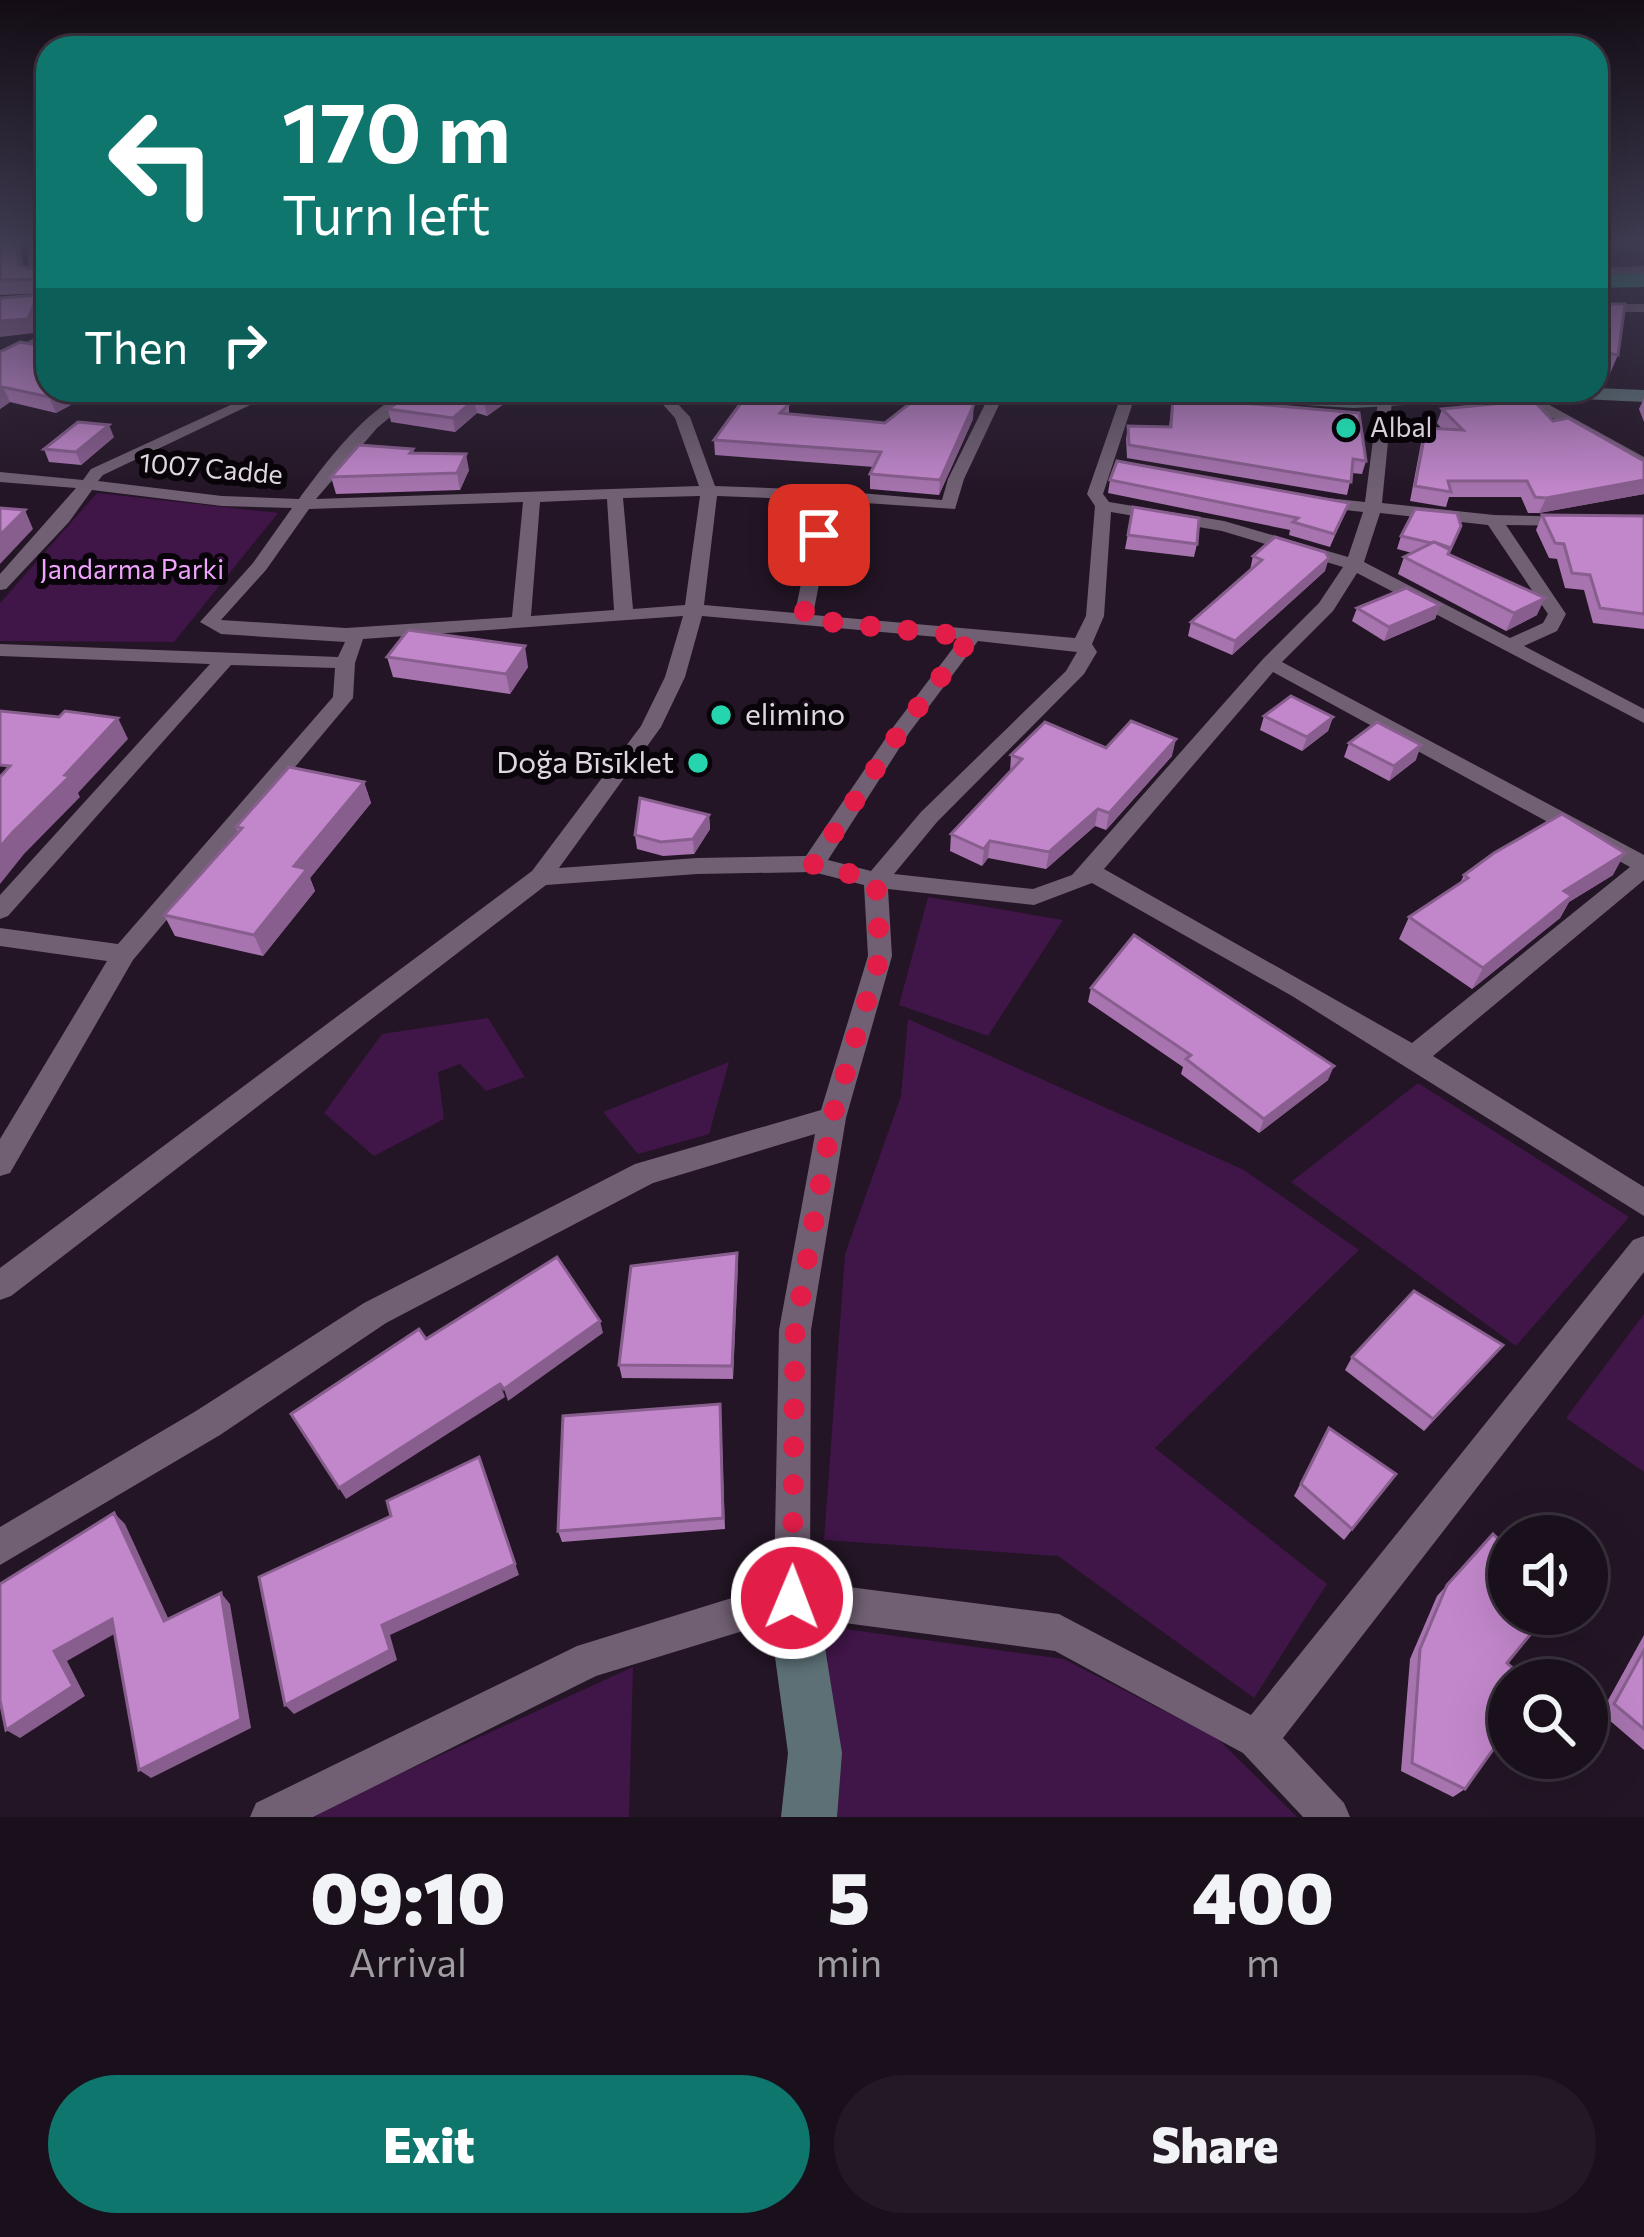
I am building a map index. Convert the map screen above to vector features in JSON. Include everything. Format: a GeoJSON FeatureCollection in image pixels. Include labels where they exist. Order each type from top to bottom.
{"type":"FeatureCollection","features":[{"type":"Feature","properties":{"kind":"main road"},"geometry":{"type":"LineString","coordinates":[[1608,395],[1644,396]]}},
{"type":"Feature","properties":{"kind":"main road"},"geometry":{"type":"LineString","coordinates":[[792,1598],[815,1753],[809,1817]]}},
{"type":"Feature","properties":{"kind":"street"},"geometry":{"type":"LineString","coordinates":[[0,362],[36,342]]}},
{"type":"Feature","properties":{"kind":"street"},"geometry":{"type":"LineString","coordinates":[[0,585],[63,518],[87,482],[120,458],[248,402]]}},
{"type":"Feature","properties":{"kind":"street"},"geometry":{"type":"LineString","coordinates":[[397,402],[382,411],[302,504],[263,562],[209,622],[221,628],[346,634],[694,610],[1082,644]]}},
{"type":"Feature","properties":{"kind":"street"},"geometry":{"type":"LineString","coordinates":[[0,1286],[540,877],[651,728],[675,677],[694,610],[710,491],[682,417],[668,402]]}},
{"type":"Feature","properties":{"kind":"street","name":"1007 Cadde"},"geometry":{"type":"LineString","coordinates":[[0,477],[87,482],[194,499],[302,504],[418,505],[710,491],[827,493],[949,505],[956,479],[993,402]]}},
{"type":"Feature","properties":{"kind":"street"},"geometry":{"type":"LineString","coordinates":[[1082,644],[1095,616],[1103,506],[1095,494],[1126,402]]}},
{"type":"Feature","properties":{"kind":"street"},"geometry":{"type":"LineString","coordinates":[[540,877],[697,866],[813,865],[876,880],[1034,897],[1080,881],[1270,663],[1326,607],[1354,564],[1373,508],[1385,402]]}},
{"type":"Feature","properties":{"kind":"street"},"geometry":{"type":"LineString","coordinates":[[1525,402],[1644,463]]}},
{"type":"Feature","properties":{"kind":"street"},"geometry":{"type":"LineString","coordinates":[[1105,463],[1127,467]]}},
{"type":"Feature","properties":{"kind":"street"},"geometry":{"type":"LineString","coordinates":[[803,619],[827,493]]}},
{"type":"Feature","properties":{"kind":"street"},"geometry":{"type":"LineString","coordinates":[[615,496],[624,615]]}},
{"type":"Feature","properties":{"kind":"street"},"geometry":{"type":"LineString","coordinates":[[1305,499],[1494,520],[1588,521]]}},
{"type":"Feature","properties":{"kind":"street"},"geometry":{"type":"LineString","coordinates":[[521,622],[532,500]]}},
{"type":"Feature","properties":{"kind":"street"},"geometry":{"type":"LineString","coordinates":[[1103,506],[1224,526],[1354,564],[1644,717]]}},
{"type":"Feature","properties":{"kind":"street"},"geometry":{"type":"LineString","coordinates":[[1494,520],[1557,614],[1550,627],[1509,646]]}},
{"type":"Feature","properties":{"kind":"street"},"geometry":{"type":"LineString","coordinates":[[0,1164],[124,954],[343,698],[345,663],[355,641],[346,634]]}},
{"type":"Feature","properties":{"kind":"street"},"geometry":{"type":"LineString","coordinates":[[813,865],[901,730],[971,637]]}},
{"type":"Feature","properties":{"kind":"street"},"geometry":{"type":"LineString","coordinates":[[792,1598],[795,1330],[832,1118],[880,956],[876,880],[929,817],[1074,674],[1087,652],[1082,644]]}},
{"type":"Feature","properties":{"kind":"street"},"geometry":{"type":"LineString","coordinates":[[0,650],[345,663]]}},
{"type":"Feature","properties":{"kind":"street"},"geometry":{"type":"LineString","coordinates":[[0,910],[226,658]]}},
{"type":"Feature","properties":{"kind":"street"},"geometry":{"type":"LineString","coordinates":[[1270,663],[1644,867],[1416,1055]]}},
{"type":"Feature","properties":{"kind":"street"},"geometry":{"type":"LineString","coordinates":[[1089,871],[1250,956],[1416,1055],[1644,1203]]}},
{"type":"Feature","properties":{"kind":"street"},"geometry":{"type":"LineString","coordinates":[[0,938],[124,954]]}},
{"type":"Feature","properties":{"kind":"street"},"geometry":{"type":"LineString","coordinates":[[0,1547],[208,1423],[375,1313],[645,1173],[832,1118]]}},
{"type":"Feature","properties":{"kind":"street"},"geometry":{"type":"LineString","coordinates":[[1257,1738],[1644,1249]]}},
{"type":"Feature","properties":{"kind":"street"},"geometry":{"type":"LineString","coordinates":[[270,1817],[590,1659],[792,1598],[1059,1633],[1257,1738],[1330,1817]]}},
{"type":"Feature","properties":{"kind":"green space","name":"Jandarma Parki"},"geometry":{"type":"Polygon","coordinates":[[[97,493],[278,513],[174,642],[0,641],[0,603],[97,493]]]}},
{"type":"Feature","properties":{"kind":"green space"},"geometry":{"type":"Polygon","coordinates":[[[928,897],[1063,920],[988,1036],[899,1005],[928,897]]]}},
{"type":"Feature","properties":{"kind":"green space"},"geometry":{"type":"Polygon","coordinates":[[[488,1018],[525,1077],[486,1091],[460,1064],[438,1072],[444,1119],[374,1156],[324,1113],[382,1034],[488,1018]]]}},
{"type":"Feature","properties":{"kind":"green space"},"geometry":{"type":"Polygon","coordinates":[[[908,1019],[1244,1170],[1359,1250],[1155,1448],[1327,1584],[1254,1698],[1058,1556],[824,1540],[845,1254],[901,1096],[908,1019]]]}},
{"type":"Feature","properties":{"kind":"green space"},"geometry":{"type":"Polygon","coordinates":[[[729,1062],[709,1134],[638,1154],[603,1112],[729,1062]]]}},
{"type":"Feature","properties":{"kind":"green space"},"geometry":{"type":"Polygon","coordinates":[[[1418,1083],[1629,1217],[1516,1346],[1291,1182],[1418,1083]]]}},
{"type":"Feature","properties":{"kind":"green space"},"geometry":{"type":"Polygon","coordinates":[[[1644,1314],[1644,1472],[1566,1418],[1644,1314]]]}},
{"type":"Feature","properties":{"kind":"green space"},"geometry":{"type":"Polygon","coordinates":[[[816,1625],[1064,1659],[1218,1739],[1297,1817],[831,1817],[816,1625]]]}},
{"type":"Feature","properties":{"kind":"green space"},"geometry":{"type":"Polygon","coordinates":[[[633,1667],[629,1817],[305,1817],[633,1667]]]}},
{"type":"Feature","properties":{"kind":"building"},"geometry":{"type":"Polygon","coordinates":[[[1608,325],[1622,325],[1618,355],[1608,353],[1608,325]]]}},
{"type":"Feature","properties":{"kind":"building"},"geometry":{"type":"Polygon","coordinates":[[[20,342],[36,345],[36,394],[0,389],[0,352],[20,342]]]}},
{"type":"Feature","properties":{"kind":"building"},"geometry":{"type":"Polygon","coordinates":[[[399,402],[472,402],[453,418],[388,409],[399,402]]]}},
{"type":"Feature","properties":{"kind":"building"},"geometry":{"type":"Polygon","coordinates":[[[742,402],[789,404],[780,413],[885,423],[912,402],[974,404],[940,480],[870,474],[881,452],[714,440],[742,402]]]}},
{"type":"Feature","properties":{"kind":"building"},"geometry":{"type":"Polygon","coordinates":[[[1173,402],[1359,413],[1366,461],[1353,459],[1351,482],[1129,445],[1128,426],[1171,427],[1173,402]]]}},
{"type":"Feature","properties":{"kind":"building"},"geometry":{"type":"Polygon","coordinates":[[[1535,402],[1553,421],[1568,418],[1644,461],[1644,480],[1546,498],[1535,497],[1527,481],[1448,481],[1451,492],[1415,486],[1426,428],[1463,430],[1442,409],[1535,402]]]}},
{"type":"Feature","properties":{"kind":"building"},"geometry":{"type":"Polygon","coordinates":[[[78,422],[109,425],[76,452],[44,449],[78,422]]]}},
{"type":"Feature","properties":{"kind":"building"},"geometry":{"type":"Polygon","coordinates":[[[359,445],[413,449],[410,453],[466,454],[457,473],[331,477],[359,445]]]}},
{"type":"Feature","properties":{"kind":"building"},"geometry":{"type":"Polygon","coordinates":[[[1117,461],[1349,503],[1334,534],[1293,522],[1298,518],[1110,480],[1117,461]]]}},
{"type":"Feature","properties":{"kind":"building"},"geometry":{"type":"Polygon","coordinates":[[[1133,507],[1199,518],[1197,544],[1128,535],[1133,507]]]}},
{"type":"Feature","properties":{"kind":"building"},"geometry":{"type":"Polygon","coordinates":[[[0,508],[25,510],[0,535],[0,508]]]}},
{"type":"Feature","properties":{"kind":"building"},"geometry":{"type":"Polygon","coordinates":[[[1415,509],[1457,513],[1461,526],[1451,548],[1401,536],[1415,509]]]}},
{"type":"Feature","properties":{"kind":"building"},"geometry":{"type":"Polygon","coordinates":[[[1542,515],[1644,516],[1644,614],[1600,608],[1590,575],[1572,573],[1564,544],[1555,543],[1542,515]]]}},
{"type":"Feature","properties":{"kind":"building"},"geometry":{"type":"Polygon","coordinates":[[[1275,537],[1325,552],[1329,558],[1235,641],[1191,622],[1262,560],[1253,556],[1275,537]]]}},
{"type":"Feature","properties":{"kind":"building"},"geometry":{"type":"Polygon","coordinates":[[[1434,542],[1450,550],[1448,554],[1545,598],[1514,613],[1404,557],[1434,542]]]}},
{"type":"Feature","properties":{"kind":"building"},"geometry":{"type":"Polygon","coordinates":[[[1406,588],[1440,605],[1389,627],[1357,608],[1406,588]]]}},
{"type":"Feature","properties":{"kind":"building"},"geometry":{"type":"Polygon","coordinates":[[[408,630],[525,646],[506,674],[387,657],[408,630]]]}},
{"type":"Feature","properties":{"kind":"building"},"geometry":{"type":"Polygon","coordinates":[[[1291,696],[1333,717],[1307,737],[1264,716],[1291,696]]]}},
{"type":"Feature","properties":{"kind":"building"},"geometry":{"type":"Polygon","coordinates":[[[0,711],[59,717],[65,711],[118,718],[65,775],[70,776],[0,847],[0,777],[10,766],[0,765],[0,711]]]}},
{"type":"Feature","properties":{"kind":"building"},"geometry":{"type":"Polygon","coordinates":[[[1131,721],[1176,739],[1109,813],[1098,809],[1049,852],[990,841],[984,849],[951,834],[1022,759],[1011,755],[1045,722],[1106,748],[1131,721]]]}},
{"type":"Feature","properties":{"kind":"building"},"geometry":{"type":"Polygon","coordinates":[[[1377,722],[1421,745],[1394,766],[1349,743],[1377,722]]]}},
{"type":"Feature","properties":{"kind":"building"},"geometry":{"type":"Polygon","coordinates":[[[289,767],[364,782],[294,866],[307,869],[254,935],[164,915],[242,828],[236,827],[289,767]]]}},
{"type":"Feature","properties":{"kind":"building"},"geometry":{"type":"Polygon","coordinates":[[[640,798],[709,815],[693,839],[661,842],[635,835],[640,798]]]}},
{"type":"Feature","properties":{"kind":"building"},"geometry":{"type":"Polygon","coordinates":[[[1562,814],[1625,853],[1564,891],[1572,896],[1483,968],[1409,917],[1468,878],[1464,875],[1494,853],[1562,814]]]}},
{"type":"Feature","properties":{"kind":"building"},"geometry":{"type":"Polygon","coordinates":[[[1134,935],[1334,1066],[1264,1119],[1186,1059],[1191,1055],[1091,988],[1134,935]]]}},
{"type":"Feature","properties":{"kind":"building"},"geometry":{"type":"Polygon","coordinates":[[[737,1253],[732,1366],[619,1365],[631,1266],[737,1253]]]}},
{"type":"Feature","properties":{"kind":"building"},"geometry":{"type":"Polygon","coordinates":[[[557,1257],[600,1321],[504,1389],[500,1384],[339,1488],[291,1414],[419,1329],[426,1339],[557,1257]]]}},
{"type":"Feature","properties":{"kind":"building"},"geometry":{"type":"Polygon","coordinates":[[[1414,1291],[1503,1345],[1433,1419],[1352,1357],[1414,1291]]]}},
{"type":"Feature","properties":{"kind":"building"},"geometry":{"type":"Polygon","coordinates":[[[720,1404],[723,1518],[558,1531],[563,1416],[720,1404]]]}},
{"type":"Feature","properties":{"kind":"building"},"geometry":{"type":"Polygon","coordinates":[[[1329,1428],[1396,1474],[1352,1529],[1301,1484],[1329,1428]]]}},
{"type":"Feature","properties":{"kind":"building"},"geometry":{"type":"Polygon","coordinates":[[[479,1457],[515,1564],[382,1625],[390,1650],[285,1705],[259,1577],[391,1516],[387,1501],[479,1457]]]}},
{"type":"Feature","properties":{"kind":"building"},"geometry":{"type":"Polygon","coordinates":[[[114,1513],[164,1621],[221,1593],[241,1719],[139,1770],[112,1619],[54,1651],[73,1686],[6,1730],[0,1700],[0,1584],[114,1513]]]}},
{"type":"Feature","properties":{"kind":"building"},"geometry":{"type":"Polygon","coordinates":[[[1488,1540],[1488,1635],[1530,1635],[1510,1659],[1488,1659],[1488,1757],[1465,1789],[1412,1763],[1420,1649],[1447,1585],[1488,1540]]]}},
{"type":"Feature","properties":{"kind":"building"},"geometry":{"type":"Polygon","coordinates":[[[1644,1650],[1644,1729],[1614,1704],[1644,1650]]]}},
{"type":"Feature","properties":{"kind":"place","name":"Albal"},"geometry":{"type":"Point","coordinates":[1346,428]}},
{"type":"Feature","properties":{"kind":"place","name":"elimino"},"geometry":{"type":"Point","coordinates":[721,715]}},
{"type":"Feature","properties":{"kind":"place","name":"Doğa Bīsīklet"},"geometry":{"type":"Point","coordinates":[698,763]}},
{"type":"Feature","properties":{"kind":"route"},"geometry":{"type":"LineString","coordinates":[[792,1598],[795,1330],[808,1279],[832,1118],[880,956],[876,880],[813,865],[901,730],[971,637],[961,632],[803,619],[819,535]]}}]}
